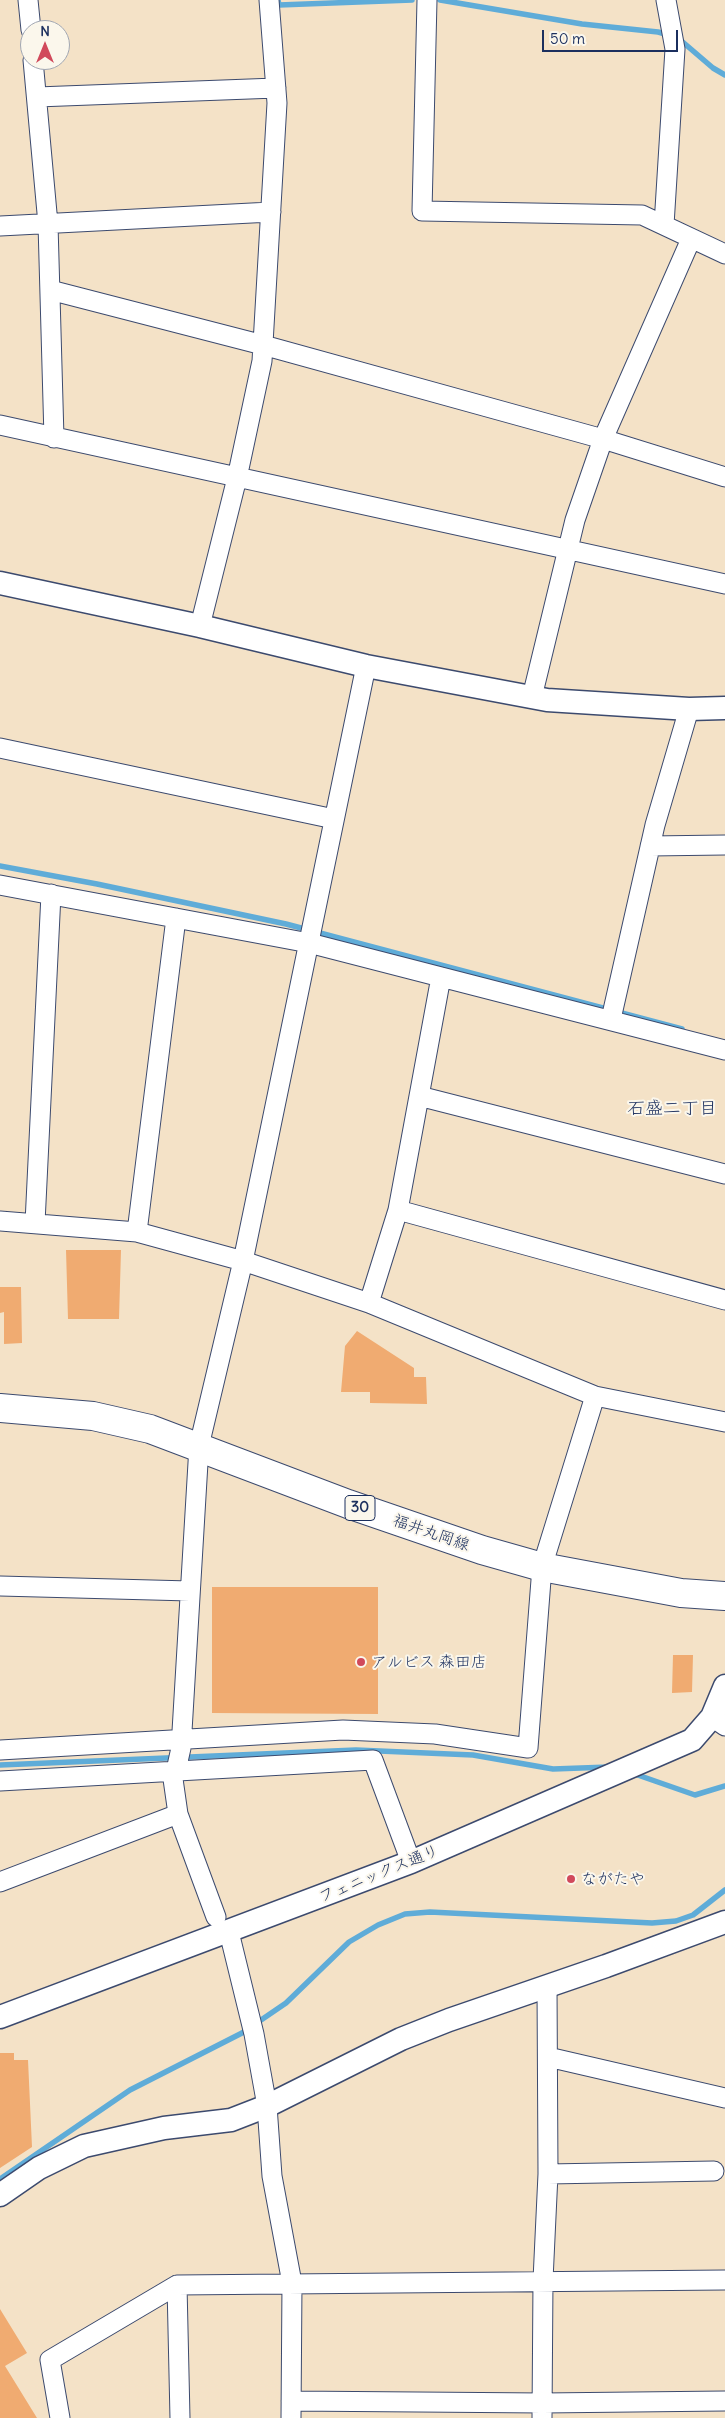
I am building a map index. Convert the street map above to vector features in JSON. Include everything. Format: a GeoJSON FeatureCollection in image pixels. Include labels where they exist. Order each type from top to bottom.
{"type":"FeatureCollection","features":[{"type":"Feature","properties":{"kind":"main road","name":"福井丸岡線"},"geometry":{"type":"LineString","coordinates":[[0,1408],[93,1416],[150,1429],[348,1504],[482,1550],[542,1567],[681,1593],[725,1596]]}},
{"type":"Feature","properties":{"kind":"street"},"geometry":{"type":"LineString","coordinates":[[28,0],[30,20]]}},
{"type":"Feature","properties":{"kind":"street"},"geometry":{"type":"LineString","coordinates":[[200,626],[237,478],[262,361],[276,88],[269,0]]}},
{"type":"Feature","properties":{"kind":"street"},"geometry":{"type":"LineString","coordinates":[[427,0],[422,211],[642,215],[725,254]]}},
{"type":"Feature","properties":{"kind":"street"},"geometry":{"type":"LineString","coordinates":[[664,225],[675,49],[666,0]]}},
{"type":"Feature","properties":{"kind":"street"},"geometry":{"type":"LineString","coordinates":[[34,70],[48,224],[54,438]]}},
{"type":"Feature","properties":{"kind":"street"},"geometry":{"type":"LineString","coordinates":[[37,97],[276,88]]}},
{"type":"Feature","properties":{"kind":"street"},"geometry":{"type":"LineString","coordinates":[[0,226],[271,212]]}},
{"type":"Feature","properties":{"kind":"street"},"geometry":{"type":"LineString","coordinates":[[532,697],[575,520],[603,439],[691,239]]}},
{"type":"Feature","properties":{"kind":"street"},"geometry":{"type":"LineString","coordinates":[[50,290],[263,345],[603,439],[725,477]]}},
{"type":"Feature","properties":{"kind":"street"},"geometry":{"type":"LineString","coordinates":[[0,426],[725,584]]}},
{"type":"Feature","properties":{"kind":"street"},"geometry":{"type":"LineString","coordinates":[[0,583],[200,626],[366,666],[532,697],[689,709],[725,708]]}},
{"type":"Feature","properties":{"kind":"street"},"geometry":{"type":"LineString","coordinates":[[366,666],[243,1261],[199,1446],[178,1756],[178,1814],[222,1925],[254,2034],[267,2106],[272,2176],[292,2283],[291,2410],[542,2411],[725,2401]]}},
{"type":"Feature","properties":{"kind":"street"},"geometry":{"type":"LineString","coordinates":[[611,1019],[650,846],[689,709]]}},
{"type":"Feature","properties":{"kind":"street"},"geometry":{"type":"LineString","coordinates":[[0,748],[334,818]]}},
{"type":"Feature","properties":{"kind":"street"},"geometry":{"type":"LineString","coordinates":[[650,846],[725,845]]}},
{"type":"Feature","properties":{"kind":"street"},"geometry":{"type":"LineString","coordinates":[[0,885],[309,943],[611,1019],[724,1044]]}},
{"type":"Feature","properties":{"kind":"street"},"geometry":{"type":"LineString","coordinates":[[35,1223],[51,894]]}},
{"type":"Feature","properties":{"kind":"street"},"geometry":{"type":"LineString","coordinates":[[137,1232],[176,918]]}},
{"type":"Feature","properties":{"kind":"street"},"geometry":{"type":"LineString","coordinates":[[369,1303],[398,1210],[441,977]]}},
{"type":"Feature","properties":{"kind":"street"},"geometry":{"type":"LineString","coordinates":[[419,1096],[725,1174]]}},
{"type":"Feature","properties":{"kind":"street"},"geometry":{"type":"LineString","coordinates":[[398,1210],[725,1300]]}},
{"type":"Feature","properties":{"kind":"street"},"geometry":{"type":"LineString","coordinates":[[0,1220],[137,1232],[243,1261],[369,1303],[595,1396],[725,1422]]}},
{"type":"Feature","properties":{"kind":"street"},"geometry":{"type":"LineString","coordinates":[[0,1781],[343,1730],[435,1734],[528,1748],[542,1567],[595,1396]]}},
{"type":"Feature","properties":{"kind":"street"},"geometry":{"type":"LineString","coordinates":[[0,1586],[190,1591]]}},
{"type":"Feature","properties":{"kind":"street","name":"フェニックス通り"},"geometry":{"type":"LineString","coordinates":[[0,2017],[222,1925],[411,1862],[692,1740],[718,1721],[725,1686]]}},
{"type":"Feature","properties":{"kind":"street"},"geometry":{"type":"LineString","coordinates":[[0,1750],[373,1760],[411,1862]]}},
{"type":"Feature","properties":{"kind":"street"},"geometry":{"type":"LineString","coordinates":[[0,1882],[178,1814]]}},
{"type":"Feature","properties":{"kind":"street"},"geometry":{"type":"LineString","coordinates":[[0,2194],[39,2168],[84,2146],[164,2128],[231,2120],[267,2106],[401,2039],[449,2020],[725,1922]]}},
{"type":"Feature","properties":{"kind":"street"},"geometry":{"type":"LineString","coordinates":[[542,2411],[543,2280],[548,2174],[547,1986]]}},
{"type":"Feature","properties":{"kind":"street"},"geometry":{"type":"LineString","coordinates":[[548,2057],[725,2098]]}},
{"type":"Feature","properties":{"kind":"street"},"geometry":{"type":"LineString","coordinates":[[548,2174],[714,2171]]}},
{"type":"Feature","properties":{"kind":"street"},"geometry":{"type":"LineString","coordinates":[[60,2418],[50,2360],[177,2285],[543,2280],[725,2280]]}},
{"type":"Feature","properties":{"kind":"street"},"geometry":{"type":"LineString","coordinates":[[177,2285],[180,2418]]}},
{"type":"Feature","properties":{"kind":"building"},"geometry":{"type":"Polygon","coordinates":[[[66,1250],[121,1250],[119,1319],[68,1319],[66,1250]]]}},
{"type":"Feature","properties":{"kind":"building"},"geometry":{"type":"Polygon","coordinates":[[[0,1287],[21,1287],[22,1343],[4,1344],[4,1312],[0,1313],[0,1287]]]}},
{"type":"Feature","properties":{"kind":"building"},"geometry":{"type":"Polygon","coordinates":[[[357,1331],[414,1368],[414,1377],[426,1377],[427,1404],[370,1403],[370,1392],[341,1392],[345,1346],[357,1331]]]}},
{"type":"Feature","properties":{"kind":"building"},"geometry":{"type":"Polygon","coordinates":[[[212,1587],[378,1587],[378,1714],[212,1713],[212,1587]]]}},
{"type":"Feature","properties":{"kind":"building"},"geometry":{"type":"Polygon","coordinates":[[[673,1655],[693,1655],[692,1692],[672,1693],[673,1655]]]}},
{"type":"Feature","properties":{"kind":"building"},"geometry":{"type":"Polygon","coordinates":[[[0,2053],[14,2053],[14,2060],[28,2060],[32,2147],[0,2168],[0,2053]]]}},
{"type":"Feature","properties":{"kind":"building"},"geometry":{"type":"Polygon","coordinates":[[[0,2309],[27,2353],[5,2366],[37,2418],[0,2418],[0,2309]]]}},
{"type":"Feature","properties":{"kind":"waterway"},"geometry":{"type":"LineString","coordinates":[[278,0],[279,5],[412,0]]}},
{"type":"Feature","properties":{"kind":"waterway"},"geometry":{"type":"LineString","coordinates":[[440,0],[582,24],[658,32],[669,35]]}},
{"type":"Feature","properties":{"kind":"waterway"},"geometry":{"type":"LineString","coordinates":[[678,38],[713,68],[725,75]]}},
{"type":"Feature","properties":{"kind":"waterway"},"geometry":{"type":"LineString","coordinates":[[0,866],[97,884],[286,924],[682,1029]]}},
{"type":"Feature","properties":{"kind":"waterway"},"geometry":{"type":"LineString","coordinates":[[0,1765],[356,1750],[473,1755],[553,1769],[609,1767]]}},
{"type":"Feature","properties":{"kind":"waterway"},"geometry":{"type":"LineString","coordinates":[[632,1773],[695,1795],[725,1786]]}},
{"type":"Feature","properties":{"kind":"waterway"},"geometry":{"type":"LineString","coordinates":[[0,2179],[130,2090],[242,2033],[286,2003],[349,1942],[378,1925],[405,1914],[430,1912],[652,1923],[676,1921],[693,1915],[725,1890]]}},
{"type":"Feature","properties":{"kind":"place","name":"アルビス 森田店"},"geometry":{"type":"Point","coordinates":[361,1662]}},
{"type":"Feature","properties":{"kind":"place","name":"ながたや"},"geometry":{"type":"Point","coordinates":[571,1879]}},
{"type":"Feature","properties":{"kind":"district","name":"石盛二丁目"},"geometry":{"type":"Point","coordinates":[672,1109]}}]}
